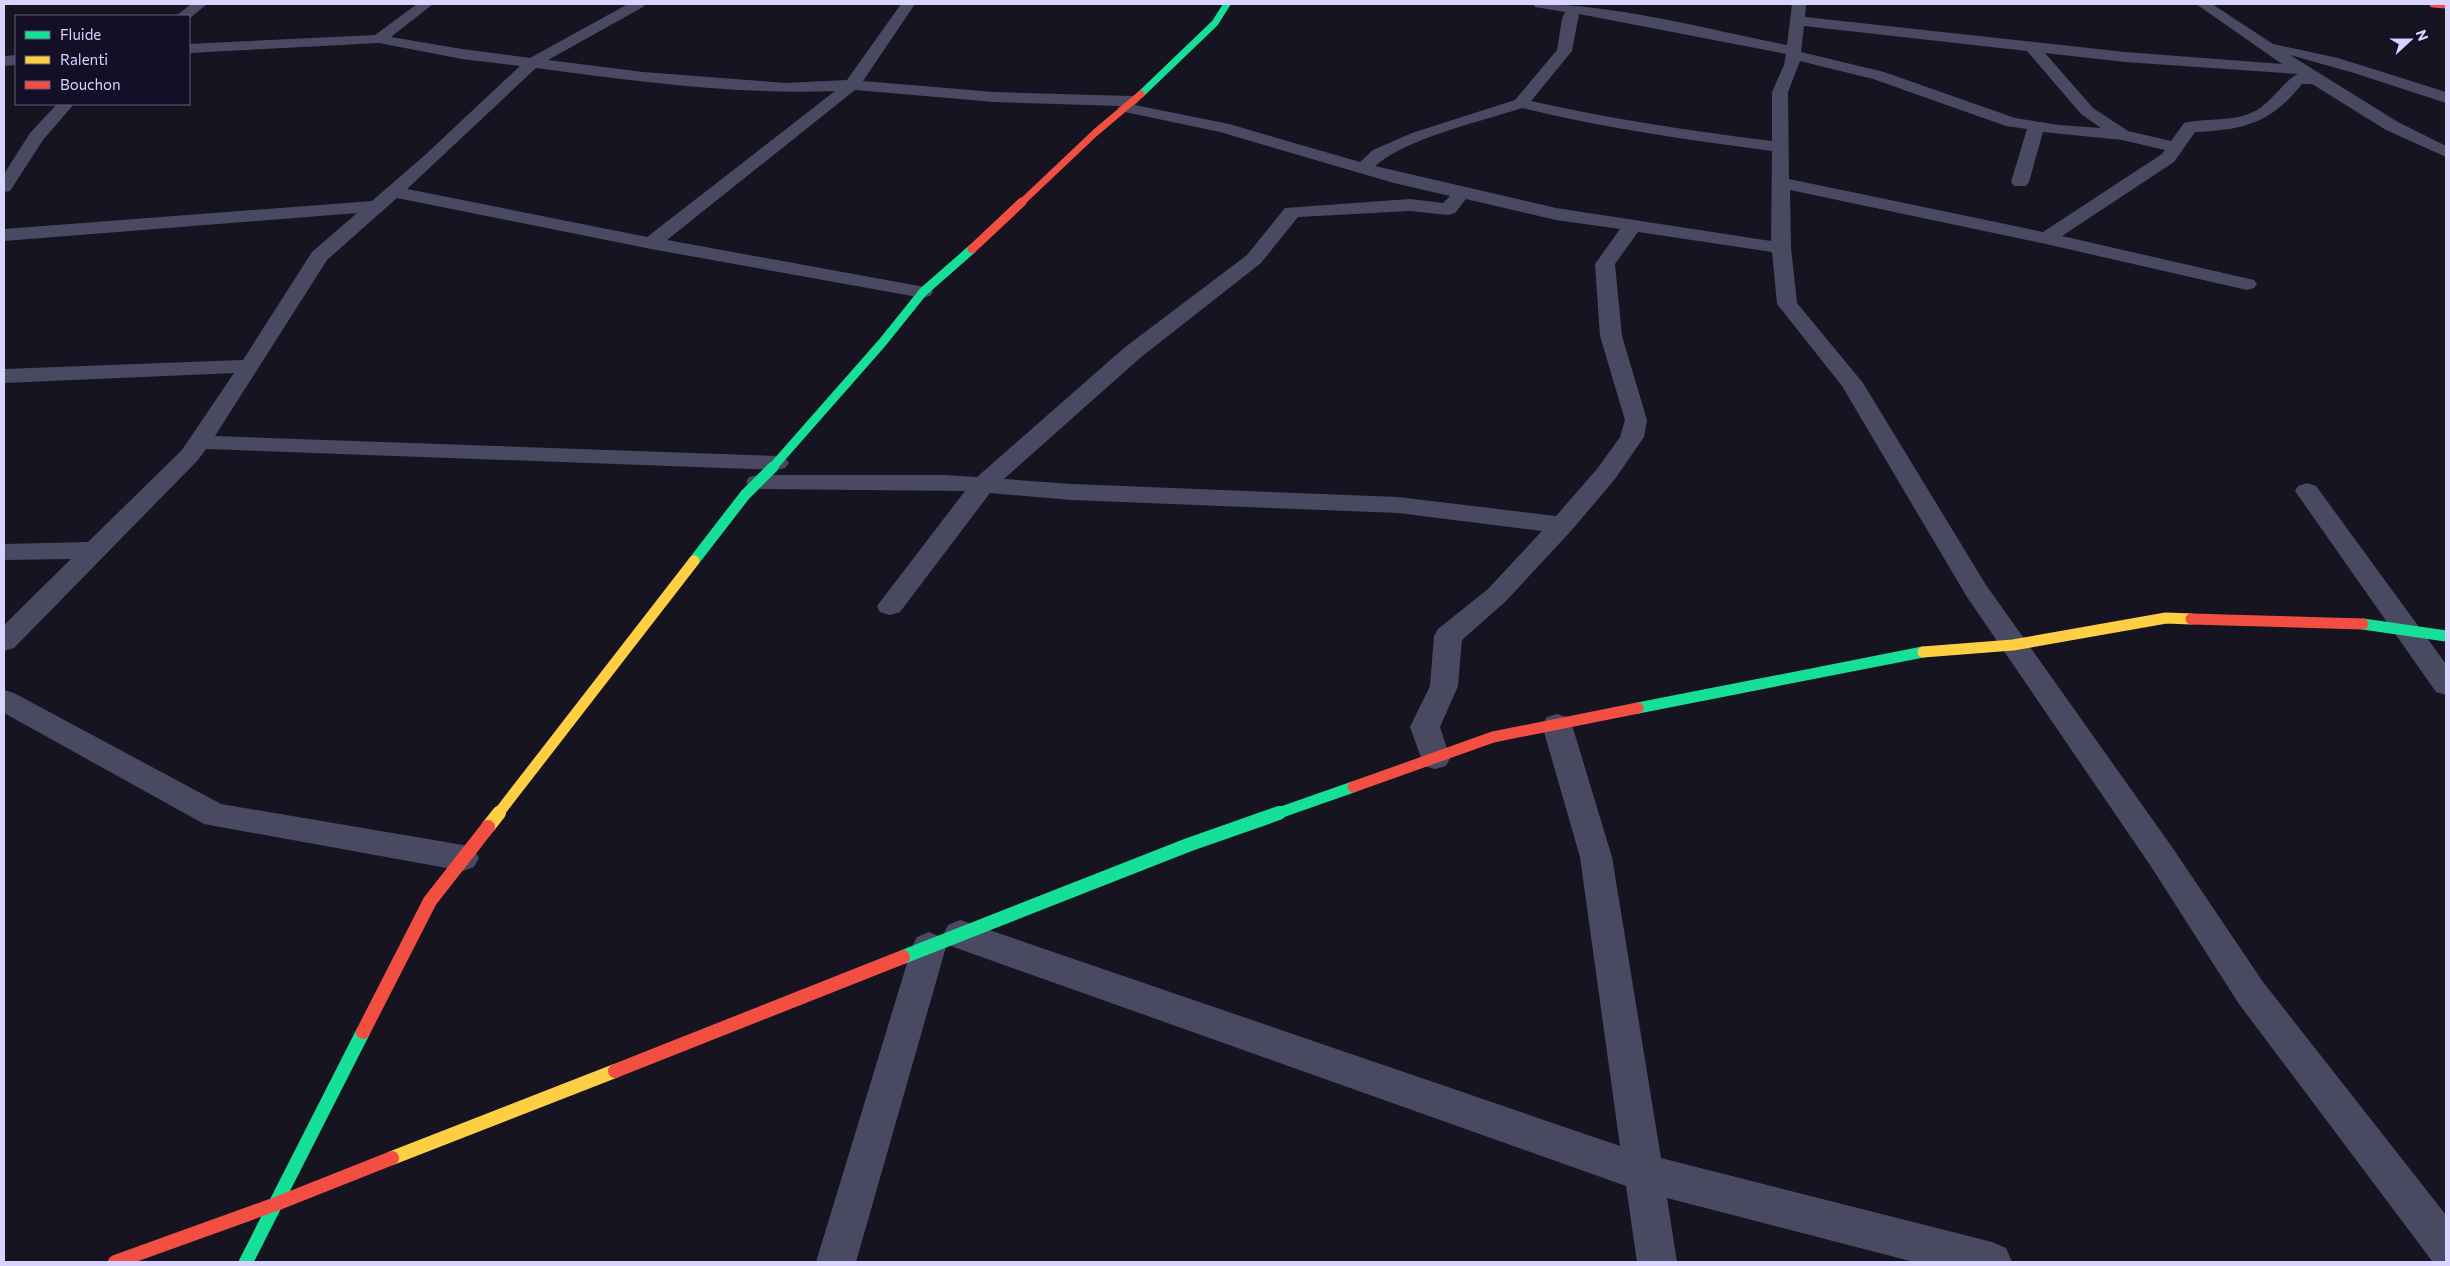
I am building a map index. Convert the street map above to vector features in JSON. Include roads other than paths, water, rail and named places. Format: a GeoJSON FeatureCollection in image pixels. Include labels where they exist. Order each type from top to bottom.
{"type":"FeatureCollection","features":[{"type":"Feature","properties":{"kind":"main road"},"geometry":{"type":"LineString","coordinates":[[246,1262],[430,901],[745,495],[777,463],[882,343],[923,292],[998,226],[1095,133],[1129,104],[1215,22],[1227,4]]}},
{"type":"Feature","properties":{"kind":"main road"},"geometry":{"type":"LineString","coordinates":[[2434,4],[2446,5]]}},
{"type":"Feature","properties":{"kind":"main road"},"geometry":{"type":"LineString","coordinates":[[115,1262],[276,1204],[1188,845],[1493,737],[1923,652],[2014,645],[2166,618],[2362,624],[2407,632],[2446,636]]}},
{"type":"Feature","properties":{"kind":"street"},"geometry":{"type":"LineString","coordinates":[[184,15],[200,4]]}},
{"type":"Feature","properties":{"kind":"street"},"geometry":{"type":"LineString","coordinates":[[379,39],[426,4]]}},
{"type":"Feature","properties":{"kind":"street"},"geometry":{"type":"LineString","coordinates":[[4,641],[190,455],[319,256],[385,199],[532,63],[638,4]]}},
{"type":"Feature","properties":{"kind":"street"},"geometry":{"type":"LineString","coordinates":[[651,243],[852,85],[908,4]]}},
{"type":"Feature","properties":{"kind":"street"},"geometry":{"type":"LineString","coordinates":[[1540,4],[1574,9],[1794,53],[1878,75],[2012,122],[2122,135],[2177,148]]}},
{"type":"Feature","properties":{"kind":"street"},"geometry":{"type":"LineString","coordinates":[[2203,4],[2308,74],[2392,126],[2446,152]]}},
{"type":"Feature","properties":{"kind":"street"},"geometry":{"type":"LineString","coordinates":[[1521,103],[1564,51],[1569,19],[1574,9]]}},
{"type":"Feature","properties":{"kind":"street"},"geometry":{"type":"LineString","coordinates":[[2308,74],[2031,46],[1798,12],[1792,65],[1780,92],[1781,248],[1787,304],[1852,383],[1976,591],[2161,856],[2251,993],[2446,1247]]}},
{"type":"Feature","properties":{"kind":"street"},"geometry":{"type":"LineString","coordinates":[[190,48],[379,39],[462,54],[643,77],[786,88],[852,85],[994,97],[1129,104],[1223,128],[1363,168],[1556,214],[1781,248]]}},
{"type":"Feature","properties":{"kind":"street"},"geometry":{"type":"LineString","coordinates":[[2031,46],[2087,111],[2122,135]]}},
{"type":"Feature","properties":{"kind":"street"},"geometry":{"type":"LineString","coordinates":[[2267,46],[2316,55],[2430,90],[2446,98]]}},
{"type":"Feature","properties":{"kind":"street"},"geometry":{"type":"LineString","coordinates":[[2046,238],[2168,158],[2177,148],[2190,126],[2234,125],[2254,119],[2290,90],[2298,79],[2308,74]]}},
{"type":"Feature","properties":{"kind":"street"},"geometry":{"type":"LineString","coordinates":[[1363,168],[1379,154],[1418,137],[1521,103],[1657,130],[1779,147]]}},
{"type":"Feature","properties":{"kind":"street"},"geometry":{"type":"LineString","coordinates":[[4,187],[36,138],[65,105]]}},
{"type":"Feature","properties":{"kind":"street"},"geometry":{"type":"LineString","coordinates":[[2020,182],[2036,126]]}},
{"type":"Feature","properties":{"kind":"street"},"geometry":{"type":"LineString","coordinates":[[1780,182],[2046,238],[2247,284]]}},
{"type":"Feature","properties":{"kind":"street"},"geometry":{"type":"LineString","coordinates":[[890,606],[983,485],[1132,353],[1254,258],[1292,212],[1410,205],[1448,209],[1462,193]]}},
{"type":"Feature","properties":{"kind":"street"},"geometry":{"type":"LineString","coordinates":[[4,235],[385,199],[651,243],[923,292]]}},
{"type":"Feature","properties":{"kind":"street"},"geometry":{"type":"LineString","coordinates":[[1435,758],[1425,727],[1444,686],[1448,636],[1497,594],[1562,525],[1606,474],[1632,437],[1636,420],[1611,336],[1605,264],[1633,225]]}},
{"type":"Feature","properties":{"kind":"street"},"geometry":{"type":"LineString","coordinates":[[4,376],[249,366]]}},
{"type":"Feature","properties":{"kind":"street"},"geometry":{"type":"LineString","coordinates":[[198,442],[777,463]]}},
{"type":"Feature","properties":{"kind":"street"},"geometry":{"type":"LineString","coordinates":[[758,482],[944,482],[1117,494],[1398,505],[1562,525]]}},
{"type":"Feature","properties":{"kind":"street"},"geometry":{"type":"LineString","coordinates":[[2307,490],[2446,685]]}},
{"type":"Feature","properties":{"kind":"street"},"geometry":{"type":"LineString","coordinates":[[4,552],[96,550]]}},
{"type":"Feature","properties":{"kind":"street"},"geometry":{"type":"LineString","coordinates":[[4,700],[215,815],[463,858]]}},
{"type":"Feature","properties":{"kind":"street"},"geometry":{"type":"LineString","coordinates":[[1557,725],[1596,857],[1657,1262]]}},
{"type":"Feature","properties":{"kind":"street"},"geometry":{"type":"LineString","coordinates":[[836,1262],[945,941],[1644,1173],[1992,1262]]}}]}
